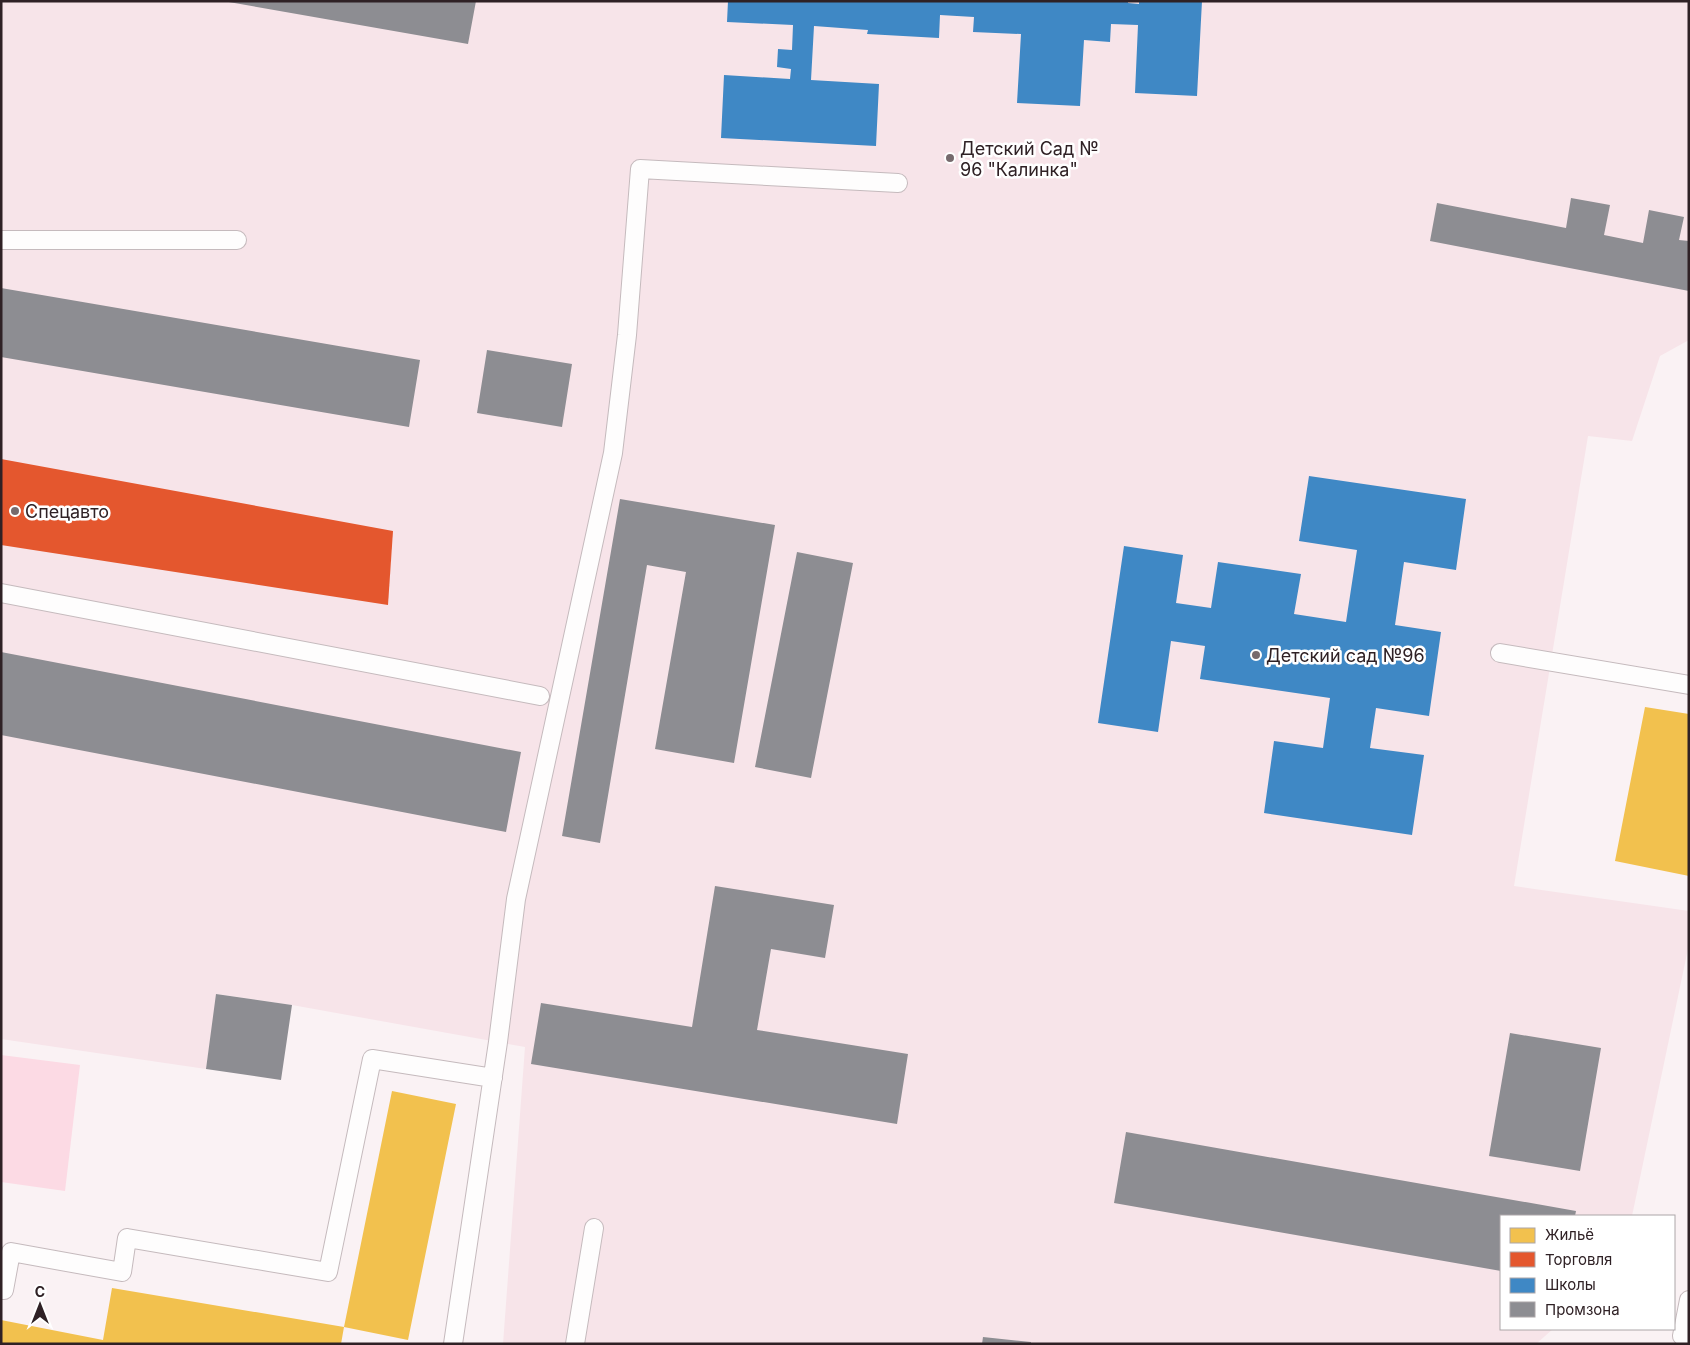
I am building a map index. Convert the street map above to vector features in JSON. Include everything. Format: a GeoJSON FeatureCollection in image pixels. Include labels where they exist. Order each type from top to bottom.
{"type":"FeatureCollection","features":[{"type":"Feature","properties":{"kind":"lane"},"geometry":{"type":"LineString","coordinates":[[453,1344],[493,1078],[516,899],[613,453],[627,335],[640,170],[898,183]]}},
{"type":"Feature","properties":{"kind":"lane"},"geometry":{"type":"LineString","coordinates":[[1,240],[238,240]]}},
{"type":"Feature","properties":{"kind":"lane"},"geometry":{"type":"LineString","coordinates":[[1,593],[540,696]]}},
{"type":"Feature","properties":{"kind":"lane"},"geometry":{"type":"LineString","coordinates":[[1500,653],[1689,685]]}},
{"type":"Feature","properties":{"kind":"lane"},"geometry":{"type":"LineString","coordinates":[[1,1290],[4,1290],[11,1252],[122,1272],[127,1238],[328,1272],[372,1059],[493,1078]]}},
{"type":"Feature","properties":{"kind":"lane"},"geometry":{"type":"LineString","coordinates":[[575,1344],[594,1228]]}},
{"type":"Feature","properties":{"kind":"lane"},"geometry":{"type":"LineString","coordinates":[[1689,1300],[1682,1336],[1689,1337]]}},
{"type":"Feature","properties":{"kind":"shaded area"},"geometry":{"type":"Polygon","coordinates":[[[1,1],[1689,1],[1689,340],[1660,356],[1632,441],[1588,436],[1514,886],[1689,911],[1689,944],[1632,1215],[1500,1215],[1500,1330],[1552,1330],[1536,1344],[503,1344],[525,1047],[292,1005],[217,994],[206,1069],[1,1039],[1,1]]]}},
{"type":"Feature","properties":{"kind":"shaded area"},"geometry":{"type":"Polygon","coordinates":[[[1,1055],[80,1065],[65,1191],[1,1182],[1,1055]]]}},
{"type":"Feature","properties":{"kind":"building: Жильё"},"geometry":{"type":"Polygon","coordinates":[[[1645,707],[1689,714],[1689,876],[1615,861],[1645,707]]]}},
{"type":"Feature","properties":{"kind":"building: Жильё"},"geometry":{"type":"Polygon","coordinates":[[[392,1091],[456,1104],[408,1340],[344,1327],[392,1091]]]}},
{"type":"Feature","properties":{"kind":"building: Жильё"},"geometry":{"type":"Polygon","coordinates":[[[112,1288],[344,1327],[341,1344],[1,1344],[1,1320],[103,1340],[112,1288]]]}},
{"type":"Feature","properties":{"kind":"building: Торговля"},"geometry":{"type":"Polygon","coordinates":[[[1,459],[393,531],[388,605],[1,545],[1,459]]]}},
{"type":"Feature","properties":{"kind":"building: Школы"},"geometry":{"type":"Polygon","coordinates":[[[728,1],[1128,1],[1128,3],[1139,4],[1139,1],[1202,1],[1197,96],[1135,93],[1138,25],[1111,24],[1110,42],[1084,40],[1080,106],[1017,103],[1021,34],[973,32],[974,17],[940,15],[939,38],[867,34],[868,30],[814,26],[811,80],[879,84],[876,146],[721,138],[724,75],[790,79],[791,69],[777,67],[778,49],[792,50],[793,25],[727,22],[728,1]]]}},
{"type":"Feature","properties":{"kind":"building: Школы"},"geometry":{"type":"Polygon","coordinates":[[[1309,476],[1466,499],[1456,570],[1404,562],[1395,625],[1441,632],[1429,716],[1376,708],[1370,748],[1424,755],[1412,835],[1264,813],[1274,741],[1323,748],[1330,698],[1200,679],[1205,646],[1171,641],[1158,732],[1098,723],[1124,546],[1183,555],[1176,603],[1211,608],[1218,562],[1301,574],[1294,614],[1346,622],[1357,550],[1299,541],[1309,476]]]}},
{"type":"Feature","properties":{"kind":"building: Промзона"},"geometry":{"type":"Polygon","coordinates":[[[223,1],[476,1],[468,44],[223,1]]]}},
{"type":"Feature","properties":{"kind":"building: Промзона"},"geometry":{"type":"Polygon","coordinates":[[[1571,198],[1610,205],[1604,235],[1643,243],[1649,210],[1684,217],[1679,240],[1689,241],[1689,291],[1430,241],[1437,203],[1566,228],[1571,198]]]}},
{"type":"Feature","properties":{"kind":"building: Промзона"},"geometry":{"type":"Polygon","coordinates":[[[1,288],[420,360],[409,427],[1,357],[1,288]]]}},
{"type":"Feature","properties":{"kind":"building: Промзона"},"geometry":{"type":"Polygon","coordinates":[[[487,350],[572,364],[562,427],[477,413],[487,350]]]}},
{"type":"Feature","properties":{"kind":"building: Промзона"},"geometry":{"type":"Polygon","coordinates":[[[620,499],[775,525],[734,763],[655,749],[686,572],[647,565],[600,843],[562,836],[620,499]]]}},
{"type":"Feature","properties":{"kind":"building: Промзона"},"geometry":{"type":"Polygon","coordinates":[[[797,552],[853,563],[811,778],[755,767],[797,552]]]}},
{"type":"Feature","properties":{"kind":"building: Промзона"},"geometry":{"type":"Polygon","coordinates":[[[1,652],[521,752],[506,832],[1,735],[1,652]]]}},
{"type":"Feature","properties":{"kind":"building: Промзона"},"geometry":{"type":"Polygon","coordinates":[[[715,886],[834,905],[825,958],[771,949],[757,1030],[908,1054],[897,1124],[531,1064],[541,1003],[692,1027],[715,886]]]}},
{"type":"Feature","properties":{"kind":"building: Промзона"},"geometry":{"type":"Polygon","coordinates":[[[216,994],[292,1005],[281,1080],[206,1069],[216,994]]]}},
{"type":"Feature","properties":{"kind":"building: Промзона"},"geometry":{"type":"Polygon","coordinates":[[[1510,1033],[1601,1048],[1580,1171],[1489,1156],[1510,1033]]]}},
{"type":"Feature","properties":{"kind":"building: Промзона"},"geometry":{"type":"Polygon","coordinates":[[[1126,1132],[1576,1211],[1575,1215],[1500,1215],[1500,1271],[1114,1203],[1126,1132]]]}},
{"type":"Feature","properties":{"kind":"building: Промзона"},"geometry":{"type":"Polygon","coordinates":[[[983,1337],[1031,1342],[1031,1344],[982,1344],[983,1337]]]}},
{"type":"Feature","properties":{"kind":"place","name":"Детский Сад № 96 \"Калинка\""},"geometry":{"type":"Point","coordinates":[950,158]}},
{"type":"Feature","properties":{"kind":"place","name":"Спецавто"},"geometry":{"type":"Point","coordinates":[15,511]}},
{"type":"Feature","properties":{"kind":"place","name":"Детский сад №96"},"geometry":{"type":"Point","coordinates":[1256,655]}}]}
